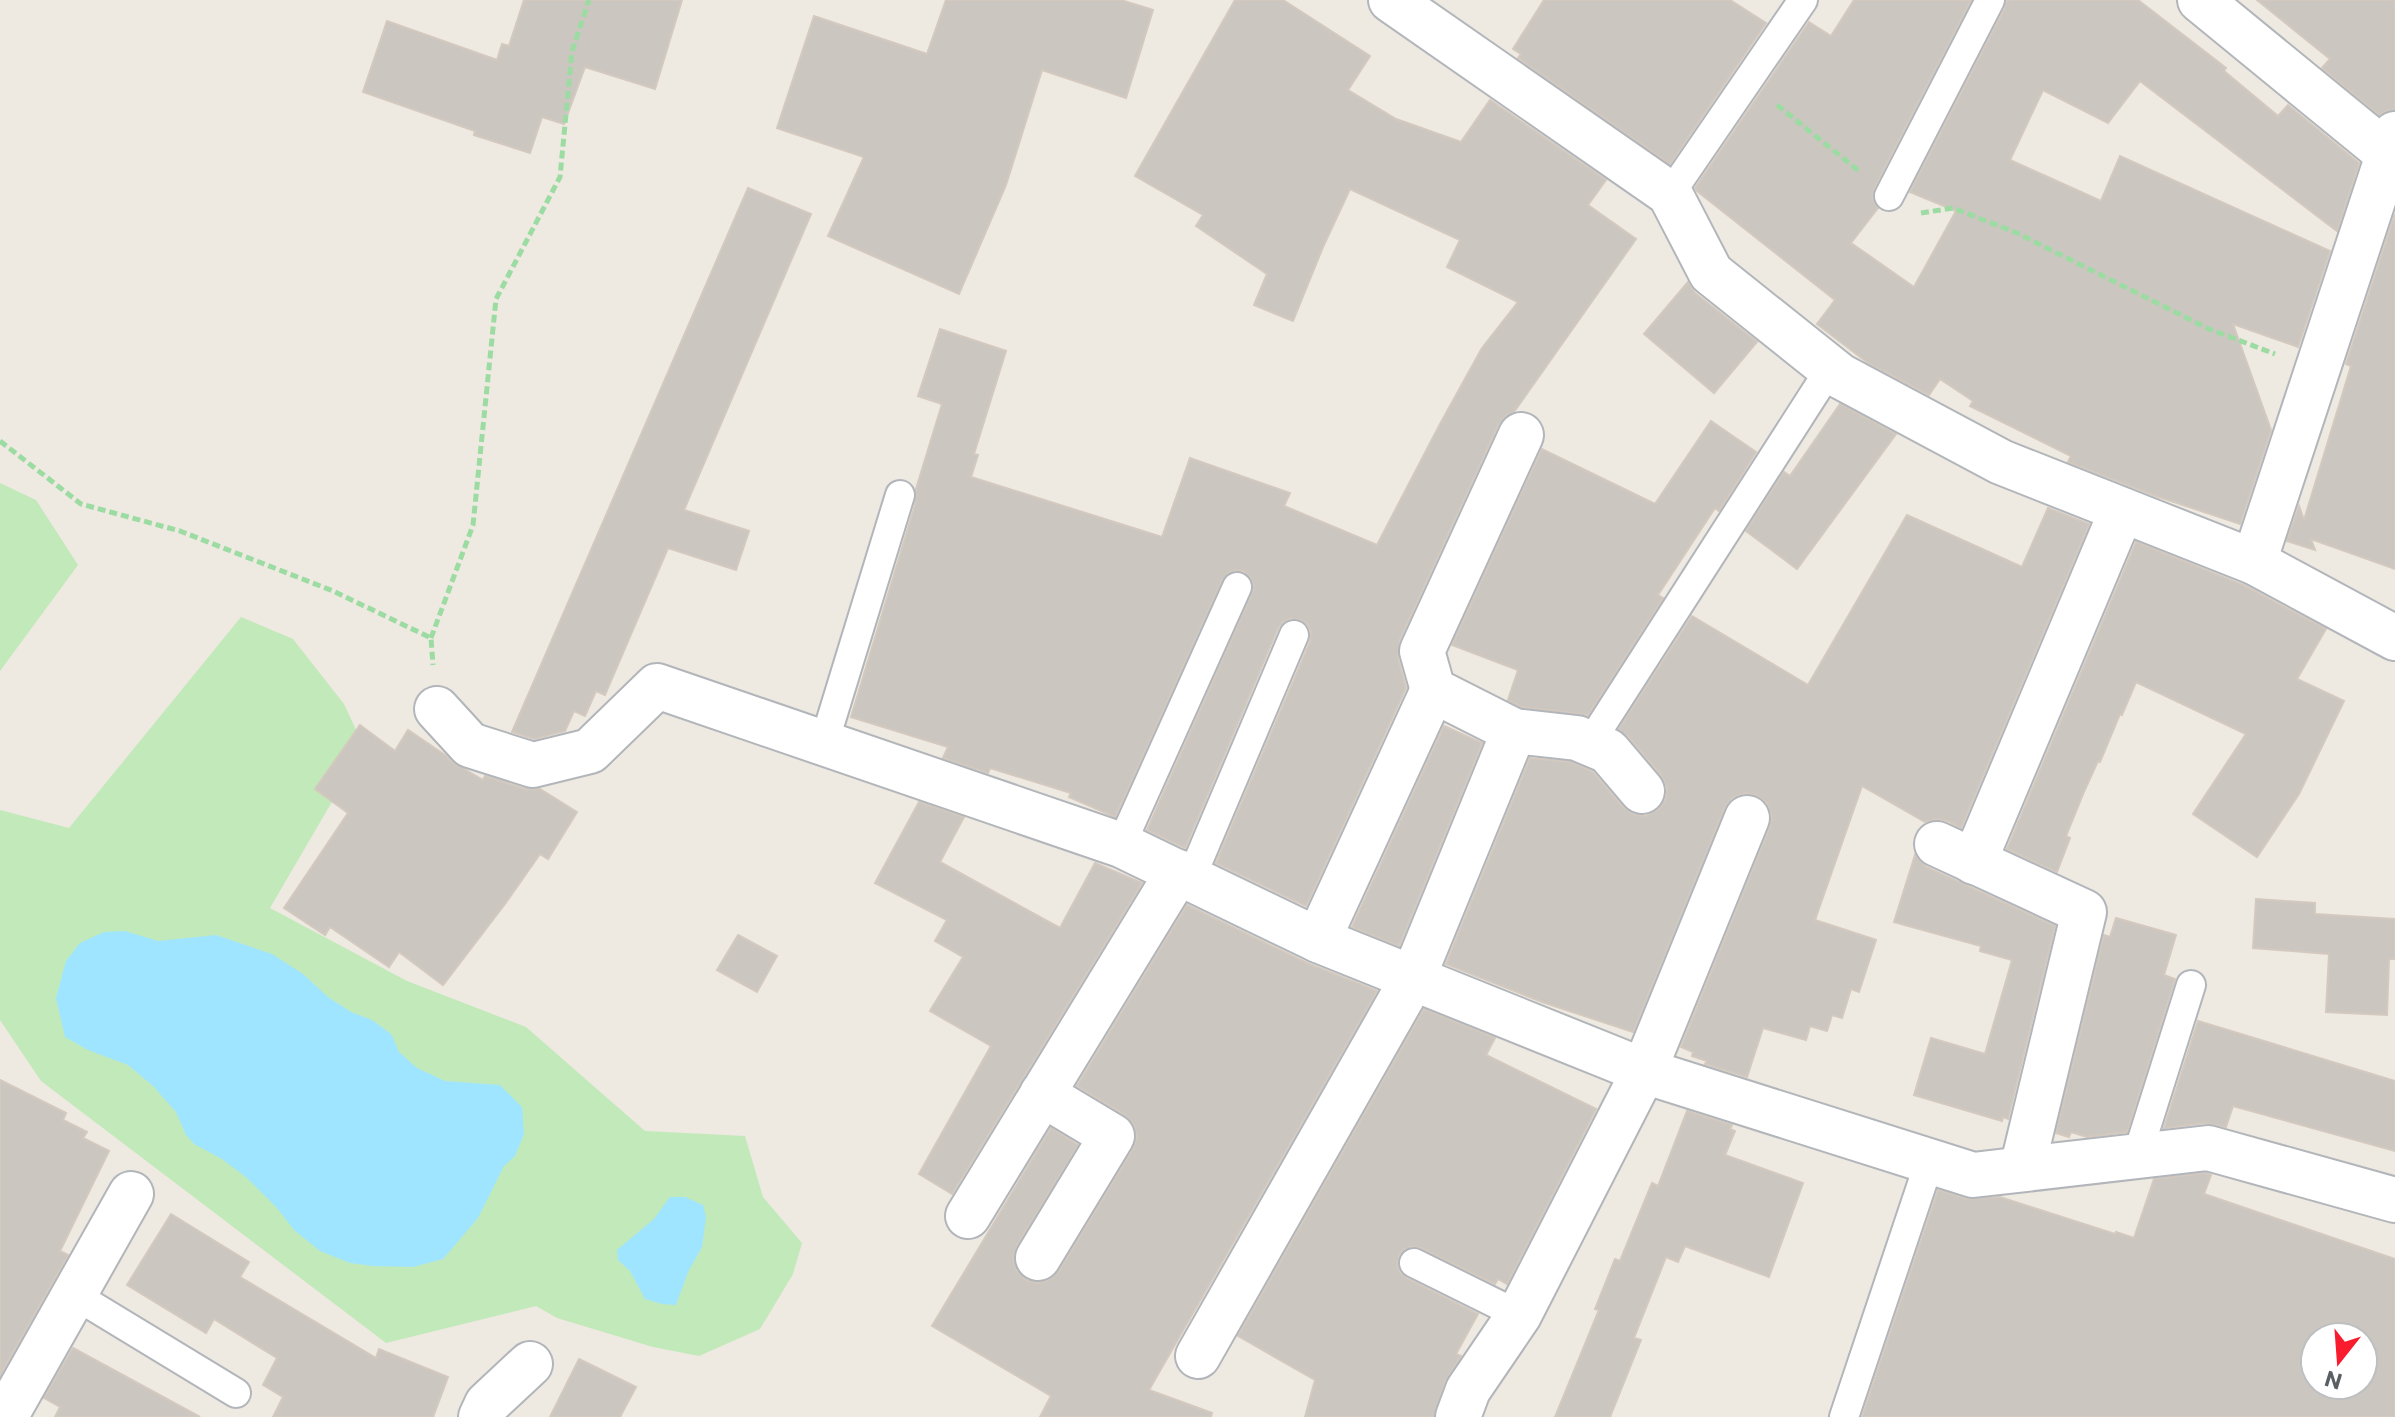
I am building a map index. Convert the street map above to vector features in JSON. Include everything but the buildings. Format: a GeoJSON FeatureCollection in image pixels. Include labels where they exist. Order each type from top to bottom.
{"type":"FeatureCollection","features":[{"type":"Feature","properties":{"kind":"street"},"geometry":{"type":"LineString","coordinates":[[1391,0],[1670,194],[1711,273],[1840,376],[2001,462],[2254,562],[2395,638]]}},
{"type":"Feature","properties":{"kind":"street"},"geometry":{"type":"LineString","coordinates":[[2200,0],[2391,144],[2254,562]]}},
{"type":"Feature","properties":{"kind":"street"},"geometry":{"type":"LineString","coordinates":[[1318,940],[1433,690],[1422,651],[1521,435]]}},
{"type":"Feature","properties":{"kind":"street"},"geometry":{"type":"LineString","coordinates":[[2022,1169],[2084,912],[1956,853],[2122,510]]}},
{"type":"Feature","properties":{"kind":"street"},"geometry":{"type":"LineString","coordinates":[[437,709],[470,745],[533,765],[590,751],[657,686],[1121,845],[1318,940],[1644,1071],[1973,1175],[2208,1148],[2395,1200]]}},
{"type":"Feature","properties":{"kind":"street"},"geometry":{"type":"LineString","coordinates":[[1433,690],[1514,731],[1577,738],[1608,751],[1642,791]]}},
{"type":"Feature","properties":{"kind":"street"},"geometry":{"type":"LineString","coordinates":[[1198,1356],[1413,978],[1514,731]]}},
{"type":"Feature","properties":{"kind":"street"},"geometry":{"type":"LineString","coordinates":[[1458,1417],[1468,1390],[1519,1315],[1644,1071],[1747,818]]}},
{"type":"Feature","properties":{"kind":"street"},"geometry":{"type":"LineString","coordinates":[[968,1216],[1042,1094],[1184,875]]}},
{"type":"Feature","properties":{"kind":"street"},"geometry":{"type":"LineString","coordinates":[[1038,1258],[1112,1136],[1042,1094]]}},
{"type":"Feature","properties":{"kind":"street"},"geometry":{"type":"LineString","coordinates":[[5,1417],[131,1194]]}},
{"type":"Feature","properties":{"kind":"street"},"geometry":{"type":"LineString","coordinates":[[481,1417],[487,1404],[530,1364]]}},
{"type":"Feature","properties":{"kind":"lane"},"geometry":{"type":"LineString","coordinates":[[1670,194],[1803,0]]}},
{"type":"Feature","properties":{"kind":"lane"},"geometry":{"type":"LineString","coordinates":[[1889,196],[1990,0]]}},
{"type":"Feature","properties":{"kind":"lane"},"geometry":{"type":"LineString","coordinates":[[1590,743],[1830,369]]}},
{"type":"Feature","properties":{"kind":"lane"},"geometry":{"type":"LineString","coordinates":[[824,743],[900,495]]}},
{"type":"Feature","properties":{"kind":"lane"},"geometry":{"type":"LineString","coordinates":[[1121,845],[1237,587]]}},
{"type":"Feature","properties":{"kind":"lane"},"geometry":{"type":"LineString","coordinates":[[1184,875],[1294,635]]}},
{"type":"Feature","properties":{"kind":"lane"},"geometry":{"type":"LineString","coordinates":[[2137,1156],[2191,985]]}},
{"type":"Feature","properties":{"kind":"lane"},"geometry":{"type":"LineString","coordinates":[[1844,1417],[1930,1160]]}},
{"type":"Feature","properties":{"kind":"lane"},"geometry":{"type":"LineString","coordinates":[[1414,1263],[1519,1315]]}},
{"type":"Feature","properties":{"kind":"lane"},"geometry":{"type":"LineString","coordinates":[[73,1294],[236,1393]]}},
{"type":"Feature","properties":{"kind":"path"},"geometry":{"type":"LineString","coordinates":[[437,709],[431,638],[473,525],[496,299],[560,177],[572,51],[589,0]]}},
{"type":"Feature","properties":{"kind":"path"},"geometry":{"type":"LineString","coordinates":[[1747,82],[1911,215],[1953,208],[2017,233],[2209,329],[2317,370]]}},
{"type":"Feature","properties":{"kind":"path"},"geometry":{"type":"LineString","coordinates":[[0,441],[81,504],[180,531],[333,591],[431,638]]}},
{"type":"Feature","properties":{"kind":"green space"},"geometry":{"type":"Polygon","coordinates":[[[0,483],[36,500],[78,565],[0,671],[0,483]]]}},
{"type":"Feature","properties":{"kind":"green space"},"geometry":{"type":"Polygon","coordinates":[[[241,617],[293,639],[344,704],[364,747],[270,908],[407,981],[526,1027],[645,1131],[745,1136],[763,1197],[802,1243],[793,1274],[760,1329],[699,1356],[653,1347],[557,1318],[536,1306],[386,1343],[41,1081],[0,1020],[0,810],[69,828],[241,617]]]}},
{"type":"Feature","properties":{"kind":"water"},"geometry":{"type":"Polygon","coordinates":[[[125,931],[158,941],[216,935],[272,954],[303,974],[328,997],[351,1012],[372,1020],[391,1034],[399,1052],[417,1068],[445,1081],[500,1085],[522,1107],[524,1134],[515,1156],[504,1166],[478,1218],[443,1259],[413,1267],[373,1266],[350,1263],[320,1251],[294,1230],[247,1178],[222,1159],[194,1144],[186,1135],[176,1112],[153,1086],[128,1065],[88,1050],[65,1037],[56,998],[66,961],[80,943],[104,932],[125,931]]]}},
{"type":"Feature","properties":{"kind":"water"},"geometry":{"type":"Polygon","coordinates":[[[670,1197],[685,1197],[703,1205],[706,1217],[702,1247],[688,1272],[676,1305],[645,1299],[630,1271],[618,1260],[617,1250],[654,1219],[670,1197]]]}}]}
